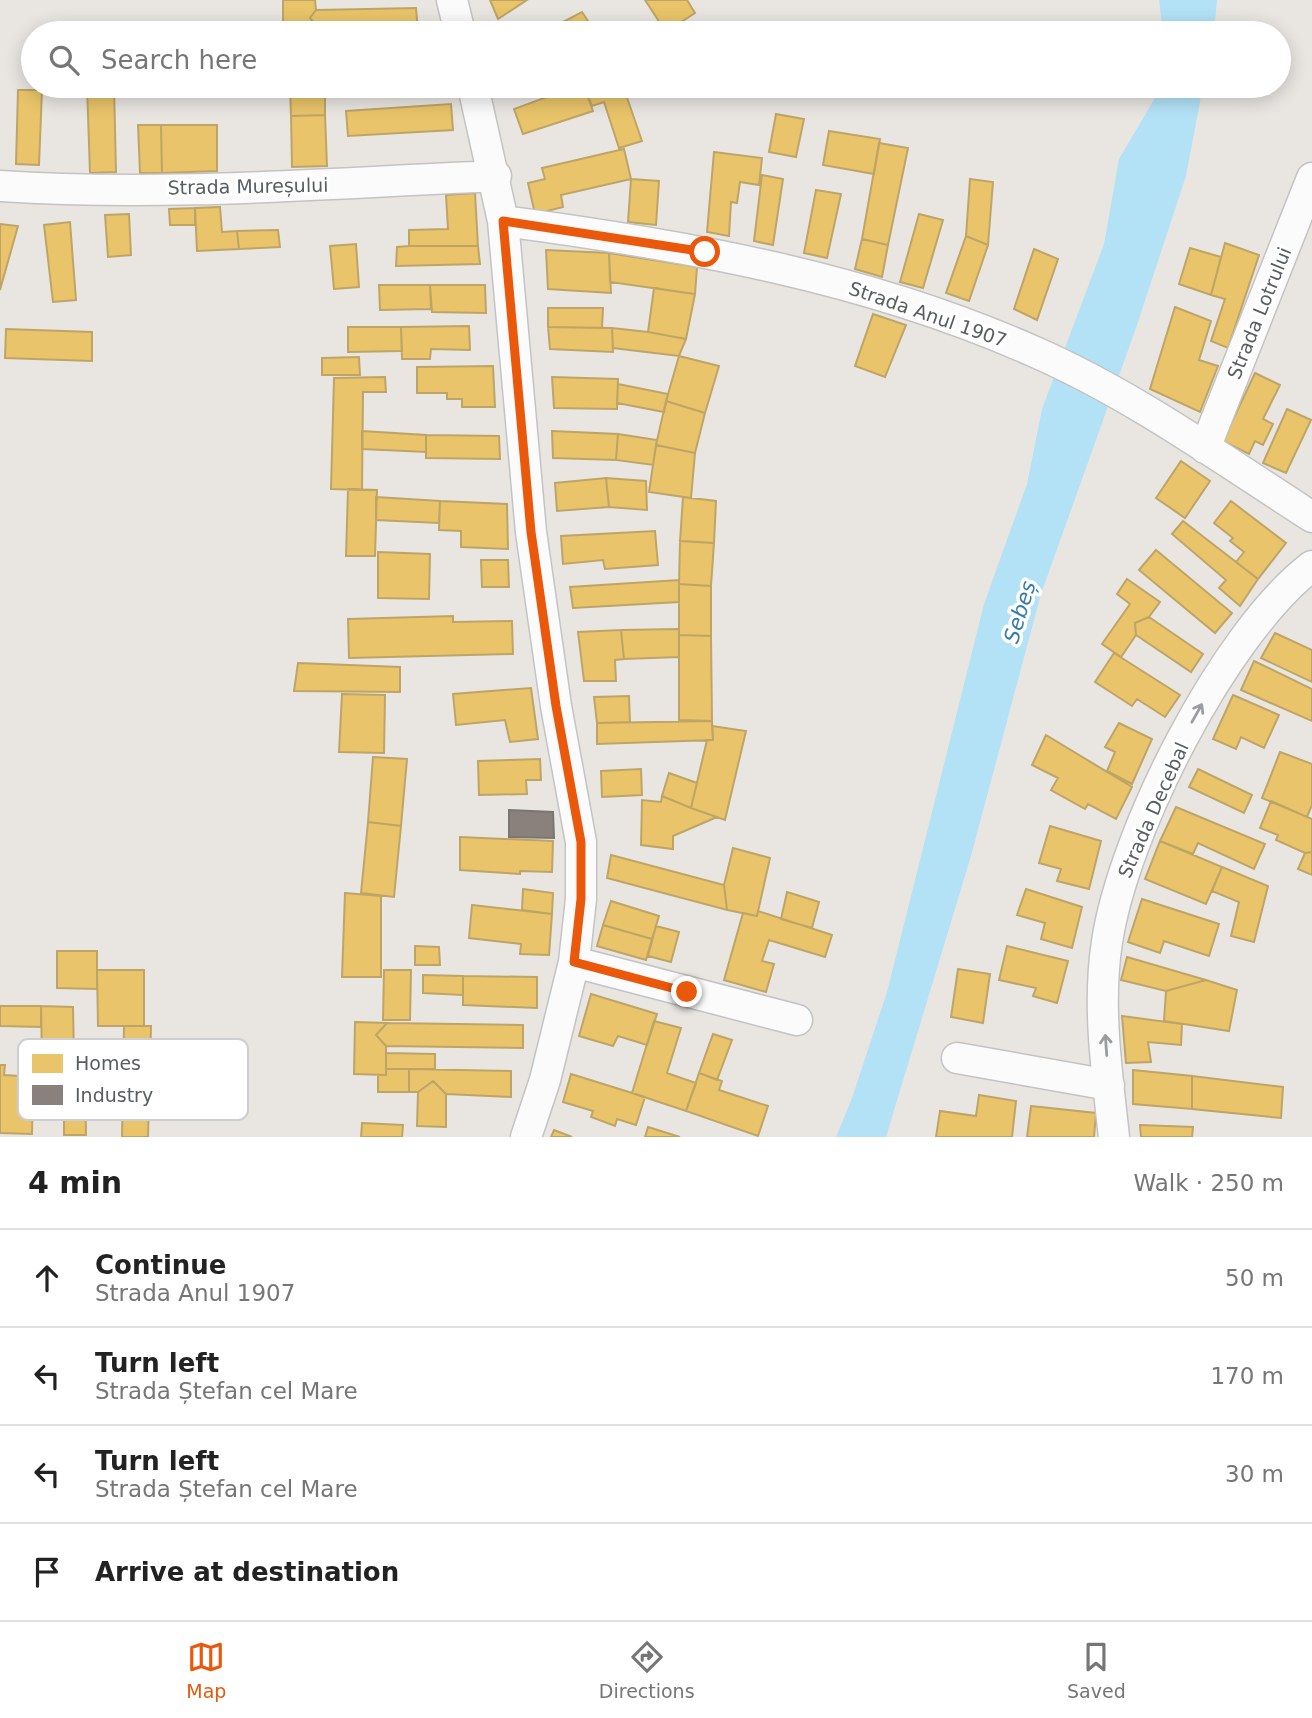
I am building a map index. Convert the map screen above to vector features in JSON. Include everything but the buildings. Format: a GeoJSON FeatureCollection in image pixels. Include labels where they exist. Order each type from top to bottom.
{"type":"FeatureCollection","features":[{"type":"Feature","properties":{"kind":"street"},"geometry":{"type":"LineString","coordinates":[[452,0],[457,21]]}},
{"type":"Feature","properties":{"kind":"street"},"geometry":{"type":"LineString","coordinates":[[477,98],[496,176],[503,221],[531,532],[556,706],[581,842],[581,899],[574,962],[545,1080],[526,1137]]}},
{"type":"Feature","properties":{"kind":"street","name":"Strada Mureșului"},"geometry":{"type":"LineString","coordinates":[[0,186],[100,189],[306,186],[496,176]]}},
{"type":"Feature","properties":{"kind":"street","name":"Strada Lotrului"},"geometry":{"type":"LineString","coordinates":[[1205,448],[1312,178]]}},
{"type":"Feature","properties":{"kind":"street","name":"Strada Anul 1907"},"geometry":{"type":"LineString","coordinates":[[503,221],[705,252],[791,272],[947,316],[1037,353],[1150,413],[1312,517]]}},
{"type":"Feature","properties":{"kind":"street","name":"Strada Decebal"},"geometry":{"type":"LineString","coordinates":[[1114,1137],[1103,977],[1107,941],[1127,861],[1197,713],[1234,651],[1266,612],[1312,566]]}},
{"type":"Feature","properties":{"kind":"street"},"geometry":{"type":"LineString","coordinates":[[574,962],[797,1020]]}},
{"type":"Feature","properties":{"kind":"street"},"geometry":{"type":"LineString","coordinates":[[957,1058],[1109,1085]]}},
{"type":"Feature","properties":{"kind":"water"},"geometry":{"type":"Polygon","coordinates":[[[1159,0],[1217,0],[1215,21],[1162,21],[1159,0]]]}},
{"type":"Feature","properties":{"kind":"water","name":"Sebeș"},"geometry":{"type":"Polygon","coordinates":[[[1155,98],[1201,98],[1186,176],[1136,328],[1041,594],[971,856],[886,1137],[836,1137],[852,1098],[887,992],[984,604],[1027,484],[1042,409],[1104,244],[1119,159],[1155,98]]]}},
{"type":"Feature","properties":{"kind":"route"},"geometry":{"type":"LineString","coordinates":[[687,992],[574,962],[581,899],[581,842],[556,706],[531,532],[503,221],[705,252]]}}]}
